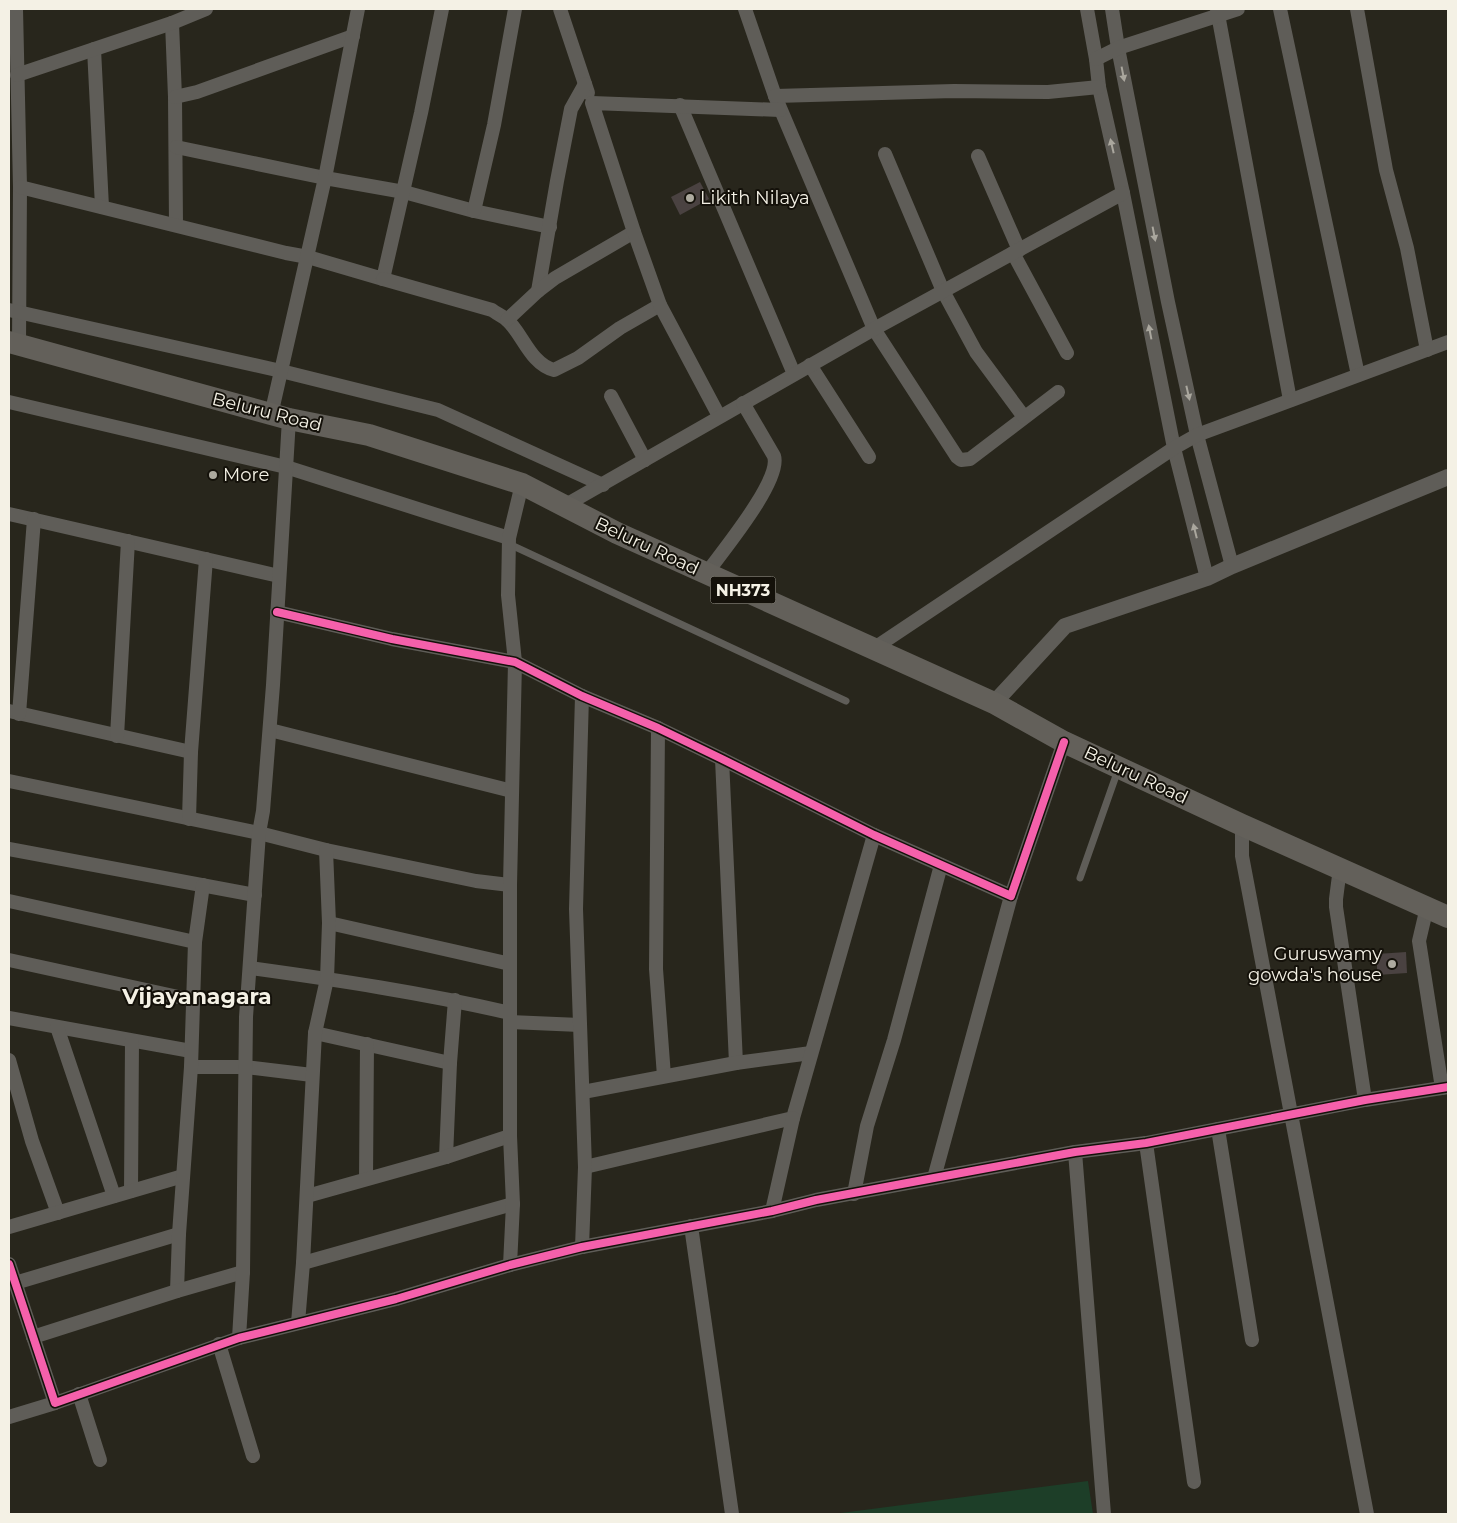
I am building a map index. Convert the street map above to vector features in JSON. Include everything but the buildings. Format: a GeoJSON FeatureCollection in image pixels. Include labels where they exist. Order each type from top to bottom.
{"type":"FeatureCollection","features":[{"type":"Feature","properties":{"kind":"highway","name":"Beluru Road"},"geometry":{"type":"LineString","coordinates":[[14,343],[280,417],[369,435],[522,484],[617,533],[994,703],[1064,742],[1448,917]]}},
{"type":"Feature","properties":{"kind":"street"},"geometry":{"type":"LineString","coordinates":[[14,343],[16,9]]}},
{"type":"Feature","properties":{"kind":"street"},"geometry":{"type":"LineString","coordinates":[[17,74],[172,23],[206,9]]}},
{"type":"Feature","properties":{"kind":"street"},"geometry":{"type":"LineString","coordinates":[[239,1338],[243,1272],[246,1017],[259,833],[263,811],[270,730],[286,466],[280,417],[281,371],[325,178],[358,9]]}},
{"type":"Feature","properties":{"kind":"street"},"geometry":{"type":"LineString","coordinates":[[383,279],[404,192],[442,9]]}},
{"type":"Feature","properties":{"kind":"street"},"geometry":{"type":"LineString","coordinates":[[474,210],[494,125],[515,9]]}},
{"type":"Feature","properties":{"kind":"street"},"geometry":{"type":"LineString","coordinates":[[560,9],[660,305],[719,416]]}},
{"type":"Feature","properties":{"kind":"street"},"geometry":{"type":"LineString","coordinates":[[745,9],[780,110],[874,329],[957,457],[961,460],[970,458],[1058,392]]}},
{"type":"Feature","properties":{"kind":"street"},"geometry":{"type":"LineString","coordinates":[[1087,9],[1099,88],[1123,193],[1174,448],[1207,578]]}},
{"type":"Feature","properties":{"kind":"street"},"geometry":{"type":"LineString","coordinates":[[1112,9],[1168,302],[1197,435],[1232,566]]}},
{"type":"Feature","properties":{"kind":"street"},"geometry":{"type":"LineString","coordinates":[[1096,59],[1118,48],[1217,12],[1238,9]]}},
{"type":"Feature","properties":{"kind":"street"},"geometry":{"type":"LineString","coordinates":[[1280,9],[1358,376]]}},
{"type":"Feature","properties":{"kind":"street"},"geometry":{"type":"LineString","coordinates":[[1357,9],[1386,170],[1407,248],[1427,350]]}},
{"type":"Feature","properties":{"kind":"street"},"geometry":{"type":"LineString","coordinates":[[1217,12],[1290,400]]}},
{"type":"Feature","properties":{"kind":"street"},"geometry":{"type":"LineString","coordinates":[[172,23],[176,147],[176,225]]}},
{"type":"Feature","properties":{"kind":"street"},"geometry":{"type":"LineString","coordinates":[[175,97],[197,92],[353,36]]}},
{"type":"Feature","properties":{"kind":"street"},"geometry":{"type":"LineString","coordinates":[[94,49],[102,207]]}},
{"type":"Feature","properties":{"kind":"street"},"geometry":{"type":"LineString","coordinates":[[538,291],[557,181],[572,109],[585,84]]}},
{"type":"Feature","properties":{"kind":"street"},"geometry":{"type":"LineString","coordinates":[[775,96],[954,90],[1048,92],[1099,88]]}},
{"type":"Feature","properties":{"kind":"street"},"geometry":{"type":"LineString","coordinates":[[592,103],[780,110]]}},
{"type":"Feature","properties":{"kind":"street"},"geometry":{"type":"LineString","coordinates":[[680,105],[794,374]]}},
{"type":"Feature","properties":{"kind":"street"},"geometry":{"type":"LineString","coordinates":[[176,147],[325,178],[404,192],[550,227]]}},
{"type":"Feature","properties":{"kind":"street"},"geometry":{"type":"LineString","coordinates":[[885,154],[943,291],[976,352],[1024,417]]}},
{"type":"Feature","properties":{"kind":"street"},"geometry":{"type":"LineString","coordinates":[[978,156],[1016,251],[1067,353]]}},
{"type":"Feature","properties":{"kind":"street"},"geometry":{"type":"LineString","coordinates":[[16,180],[102,207],[308,257],[492,310],[507,320],[531,354],[548,368],[554,370],[578,358],[620,328],[660,305]]}},
{"type":"Feature","properties":{"kind":"street"},"geometry":{"type":"LineString","coordinates":[[564,506],[874,329],[1123,193]]}},
{"type":"Feature","properties":{"kind":"street"},"geometry":{"type":"LineString","coordinates":[[507,320],[555,278],[634,232]]}},
{"type":"Feature","properties":{"kind":"street"},"geometry":{"type":"LineString","coordinates":[[14,311],[281,371],[438,410],[603,484]]}},
{"type":"Feature","properties":{"kind":"street"},"geometry":{"type":"LineString","coordinates":[[873,649],[1174,448],[1197,435],[1448,342]]}},
{"type":"Feature","properties":{"kind":"street"},"geometry":{"type":"LineString","coordinates":[[810,365],[869,457]]}},
{"type":"Feature","properties":{"kind":"street"},"geometry":{"type":"LineString","coordinates":[[611,396],[645,460]]}},
{"type":"Feature","properties":{"kind":"street"},"geometry":{"type":"LineString","coordinates":[[9,402],[286,466],[509,541]]}},
{"type":"Feature","properties":{"kind":"street"},"geometry":{"type":"LineString","coordinates":[[706,574],[758,503],[774,469],[776,460],[743,403]]}},
{"type":"Feature","properties":{"kind":"street"},"geometry":{"type":"LineString","coordinates":[[994,703],[1065,626],[1207,578],[1448,477]]}},
{"type":"Feature","properties":{"kind":"street"},"geometry":{"type":"LineString","coordinates":[[510,1266],[513,1204],[510,1136],[510,885],[514,662],[508,595],[509,541],[522,484]]}},
{"type":"Feature","properties":{"kind":"street"},"geometry":{"type":"LineString","coordinates":[[9,514],[279,576]]}},
{"type":"Feature","properties":{"kind":"street"},"geometry":{"type":"LineString","coordinates":[[34,520],[14,712],[191,752]]}},
{"type":"Feature","properties":{"kind":"street"},"geometry":{"type":"LineString","coordinates":[[117,736],[128,541]]}},
{"type":"Feature","properties":{"kind":"street"},"geometry":{"type":"LineString","coordinates":[[189,818],[191,752],[206,559]]}},
{"type":"Feature","properties":{"kind":"street"},"geometry":{"type":"LineString","coordinates":[[277,612],[392,639],[514,662],[582,696],[658,728],[874,835],[1011,896]]}},
{"type":"Feature","properties":{"kind":"street"},"geometry":{"type":"LineString","coordinates":[[582,696],[576,909],[585,1167],[582,1247]]}},
{"type":"Feature","properties":{"kind":"street"},"geometry":{"type":"LineString","coordinates":[[658,728],[656,969],[664,1076]]}},
{"type":"Feature","properties":{"kind":"street"},"geometry":{"type":"LineString","coordinates":[[270,730],[512,791]]}},
{"type":"Feature","properties":{"kind":"street"},"geometry":{"type":"LineString","coordinates":[[934,1178],[1011,896],[1064,742]]}},
{"type":"Feature","properties":{"kind":"street"},"geometry":{"type":"LineString","coordinates":[[722,759],[736,1063]]}},
{"type":"Feature","properties":{"kind":"street"},"geometry":{"type":"LineString","coordinates":[[9,781],[259,833],[326,850],[476,881],[510,885]]}},
{"type":"Feature","properties":{"kind":"street"},"geometry":{"type":"LineString","coordinates":[[1242,824],[1242,856],[1367,1514]]}},
{"type":"Feature","properties":{"kind":"street"},"geometry":{"type":"LineString","coordinates":[[772,1210],[793,1118],[874,835]]}},
{"type":"Feature","properties":{"kind":"street"},"geometry":{"type":"LineString","coordinates":[[9,849],[255,895]]}},
{"type":"Feature","properties":{"kind":"street"},"geometry":{"type":"LineString","coordinates":[[298,1323],[315,1033],[327,979],[329,923],[326,850]]}},
{"type":"Feature","properties":{"kind":"street"},"geometry":{"type":"LineString","coordinates":[[854,1194],[867,1126],[894,1040],[941,865]]}},
{"type":"Feature","properties":{"kind":"street"},"geometry":{"type":"LineString","coordinates":[[1340,868],[1336,906],[1365,1100]]}},
{"type":"Feature","properties":{"kind":"street"},"geometry":{"type":"LineString","coordinates":[[177,1291],[179,1234],[191,1067],[195,942],[203,886]]}},
{"type":"Feature","properties":{"kind":"street"},"geometry":{"type":"LineString","coordinates":[[9,901],[195,942]]}},
{"type":"Feature","properties":{"kind":"street"},"geometry":{"type":"LineString","coordinates":[[9,1417],[239,1338],[396,1299],[582,1247],[934,1178],[1075,1152],[1146,1143],[1365,1100],[1445,1087],[1419,941],[1427,907]]}},
{"type":"Feature","properties":{"kind":"street"},"geometry":{"type":"LineString","coordinates":[[329,923],[510,964]]}},
{"type":"Feature","properties":{"kind":"street"},"geometry":{"type":"LineString","coordinates":[[9,960],[192,1000]]}},
{"type":"Feature","properties":{"kind":"street"},"geometry":{"type":"LineString","coordinates":[[250,968],[455,1000],[510,1018],[580,1025]]}},
{"type":"Feature","properties":{"kind":"street"},"geometry":{"type":"LineString","coordinates":[[446,1156],[455,1000]]}},
{"type":"Feature","properties":{"kind":"street"},"geometry":{"type":"LineString","coordinates":[[9,1018],[191,1051]]}},
{"type":"Feature","properties":{"kind":"street"},"geometry":{"type":"LineString","coordinates":[[57,1027],[114,1196]]}},
{"type":"Feature","properties":{"kind":"street"},"geometry":{"type":"LineString","coordinates":[[315,1033],[450,1063]]}},
{"type":"Feature","properties":{"kind":"street"},"geometry":{"type":"LineString","coordinates":[[131,1192],[132,1041]]}},
{"type":"Feature","properties":{"kind":"street"},"geometry":{"type":"LineString","coordinates":[[366,1179],[367,1044]]}},
{"type":"Feature","properties":{"kind":"street"},"geometry":{"type":"LineString","coordinates":[[583,1092],[736,1063],[811,1053]]}},
{"type":"Feature","properties":{"kind":"street"},"geometry":{"type":"LineString","coordinates":[[9,1060],[32,1141],[58,1213]]}},
{"type":"Feature","properties":{"kind":"street"},"geometry":{"type":"LineString","coordinates":[[191,1067],[245,1067],[312,1075]]}},
{"type":"Feature","properties":{"kind":"street"},"geometry":{"type":"LineString","coordinates":[[585,1167],[793,1118]]}},
{"type":"Feature","properties":{"kind":"street"},"geometry":{"type":"LineString","coordinates":[[1218,1129],[1252,1340]]}},
{"type":"Feature","properties":{"kind":"street"},"geometry":{"type":"LineString","coordinates":[[306,1196],[510,1136]]}},
{"type":"Feature","properties":{"kind":"street"},"geometry":{"type":"LineString","coordinates":[[1146,1143],[1194,1482]]}},
{"type":"Feature","properties":{"kind":"street"},"geometry":{"type":"LineString","coordinates":[[1075,1152],[1104,1514]]}},
{"type":"Feature","properties":{"kind":"street"},"geometry":{"type":"LineString","coordinates":[[9,1227],[183,1176]]}},
{"type":"Feature","properties":{"kind":"street"},"geometry":{"type":"LineString","coordinates":[[303,1263],[513,1204]]}},
{"type":"Feature","properties":{"kind":"street"},"geometry":{"type":"LineString","coordinates":[[691,1226],[732,1514]]}},
{"type":"Feature","properties":{"kind":"street"},"geometry":{"type":"LineString","coordinates":[[12,1280],[179,1234]]}},
{"type":"Feature","properties":{"kind":"street"},"geometry":{"type":"LineString","coordinates":[[9,1264],[12,1280],[54,1403]]}},
{"type":"Feature","properties":{"kind":"street"},"geometry":{"type":"LineString","coordinates":[[33,1337],[243,1272]]}},
{"type":"Feature","properties":{"kind":"street"},"geometry":{"type":"LineString","coordinates":[[219,1344],[253,1456]]}},
{"type":"Feature","properties":{"kind":"street"},"geometry":{"type":"LineString","coordinates":[[79,1394],[100,1460]]}},
{"type":"Feature","properties":{"kind":"lane"},"geometry":{"type":"LineString","coordinates":[[509,541],[846,701]]}},
{"type":"Feature","properties":{"kind":"lane"},"geometry":{"type":"LineString","coordinates":[[1080,878],[1118,767]]}},
{"type":"Feature","properties":{"kind":"green space"},"geometry":{"type":"Polygon","coordinates":[[[1088,1481],[1093,1514],[833,1514],[1088,1481]]]}},
{"type":"Feature","properties":{"kind":"cycle path"},"geometry":{"type":"LineString","coordinates":[[277,612],[392,639],[515,662],[582,696],[658,728],[874,835],[1011,896],[1064,742]]}},
{"type":"Feature","properties":{"kind":"cycle path"},"geometry":{"type":"LineString","coordinates":[[9,1264],[55,1403],[239,1338],[396,1299],[510,1265],[582,1247],[934,1178],[1075,1152],[1146,1143],[1365,1100],[1448,1087]]}},
{"type":"Feature","properties":{"kind":"place","name":"Likith Nilaya"},"geometry":{"type":"Point","coordinates":[690,198]}},
{"type":"Feature","properties":{"kind":"place","name":"More"},"geometry":{"type":"Point","coordinates":[213,475]}},
{"type":"Feature","properties":{"kind":"place","name":"Guruswamy gowda's house"},"geometry":{"type":"Point","coordinates":[1392,964]}},
{"type":"Feature","properties":{"kind":"district","name":"Vijayanagara"},"geometry":{"type":"Point","coordinates":[197,996]}}]}
